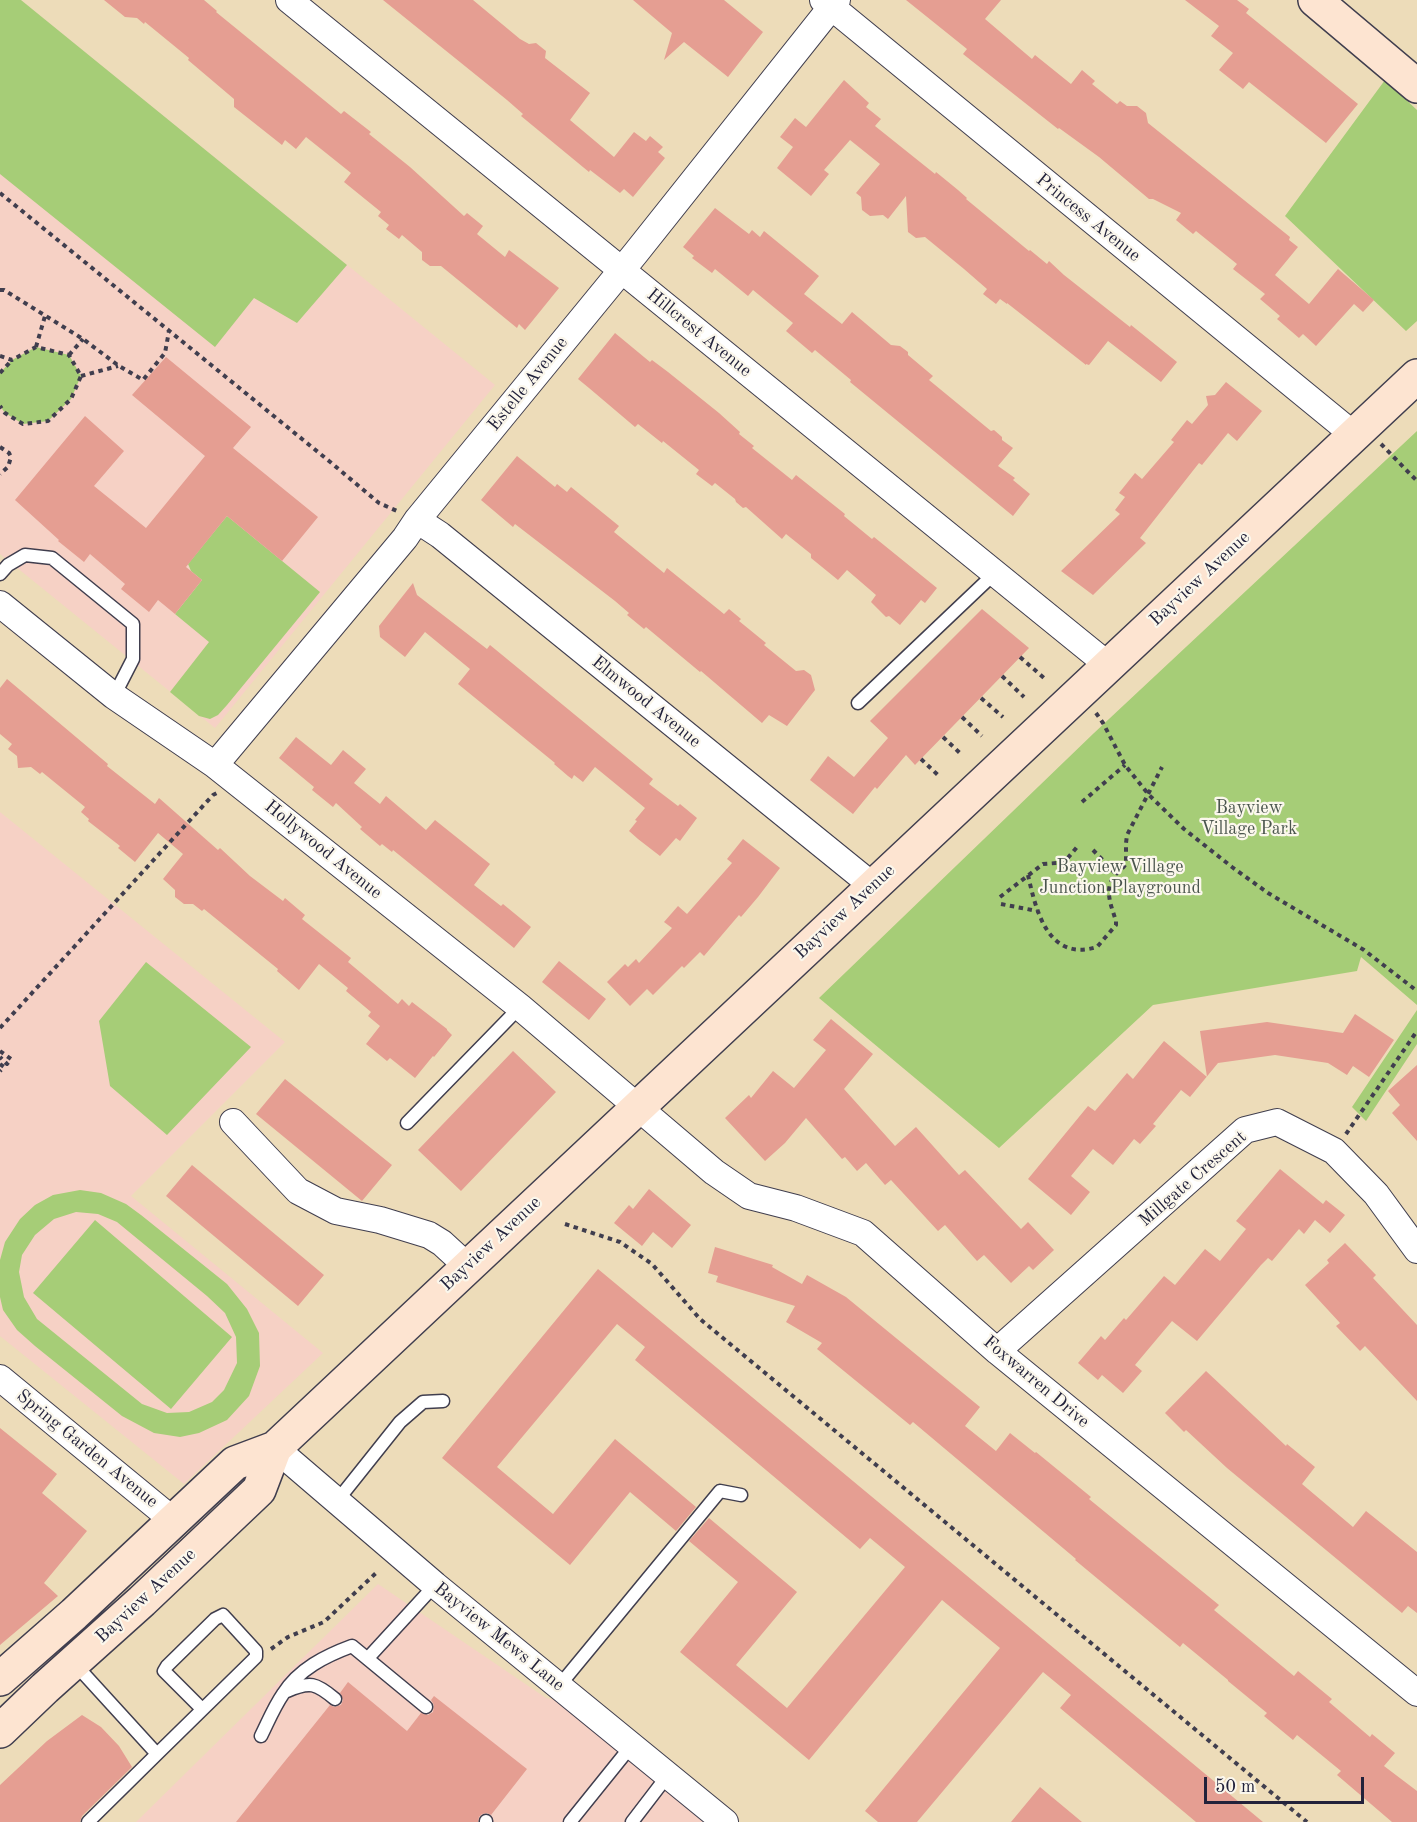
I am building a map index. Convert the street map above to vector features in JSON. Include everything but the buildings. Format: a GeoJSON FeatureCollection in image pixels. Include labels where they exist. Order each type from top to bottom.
{"type":"FeatureCollection","features":[{"type":"Feature","properties":{"kind":"main road"},"geometry":{"type":"LineString","coordinates":[[1314,0],[1417,86]]}},
{"type":"Feature","properties":{"kind":"main road","name":"Bayview Avenue"},"geometry":{"type":"LineString","coordinates":[[0,1679],[74,1614],[235,1463],[275,1448],[1417,376]]}},
{"type":"Feature","properties":{"kind":"main road","name":"Bayview Avenue"},"geometry":{"type":"LineString","coordinates":[[0,1731],[259,1490],[275,1448]]}},
{"type":"Feature","properties":{"kind":"main road"},"geometry":{"type":"LineString","coordinates":[[111,1629],[139,1575],[175,1540],[177,1528],[174,1521]]}},
{"type":"Feature","properties":{"kind":"street","name":"Hillcrest Avenue"},"geometry":{"type":"LineString","coordinates":[[289,0],[1108,665]]}},
{"type":"Feature","properties":{"kind":"street","name":"Estelle Avenue"},"geometry":{"type":"LineString","coordinates":[[215,765],[405,538],[417,520],[621,270],[831,2]]}},
{"type":"Feature","properties":{"kind":"street","name":"Princess Avenue"},"geometry":{"type":"LineString","coordinates":[[831,2],[1359,430]]}},
{"type":"Feature","properties":{"kind":"street","name":"Elmwood Avenue"},"geometry":{"type":"LineString","coordinates":[[417,520],[440,535],[873,886]]}},
{"type":"Feature","properties":{"kind":"street","name":"Hollywood Avenue"},"geometry":{"type":"LineString","coordinates":[[0,604],[114,696],[215,765],[520,1007],[637,1107]]}},
{"type":"Feature","properties":{"kind":"street","name":"Foxwarren Drive"},"geometry":{"type":"LineString","coordinates":[[637,1107],[714,1172],[749,1196],[796,1208],[863,1233],[997,1351],[1417,1693]]}},
{"type":"Feature","properties":{"kind":"street"},"geometry":{"type":"LineString","coordinates":[[233,1122],[298,1191],[336,1211],[380,1220],[429,1234],[442,1242],[467,1266]]}},
{"type":"Feature","properties":{"kind":"street","name":"Millgate Crescent"},"geometry":{"type":"LineString","coordinates":[[997,1351],[1245,1130],[1277,1122],[1335,1151],[1376,1194],[1417,1250]]}},
{"type":"Feature","properties":{"kind":"street","name":"Spring Garden Avenue"},"geometry":{"type":"LineString","coordinates":[[0,1378],[174,1521]]}},
{"type":"Feature","properties":{"kind":"street","name":"Bayview Mews Lane"},"geometry":{"type":"LineString","coordinates":[[275,1448],[435,1585],[725,1822]]}},
{"type":"Feature","properties":{"kind":"lane"},"geometry":{"type":"LineString","coordinates":[[0,574],[8,565],[25,555],[52,558],[132,624],[133,659],[114,696]]}},
{"type":"Feature","properties":{"kind":"lane"},"geometry":{"type":"LineString","coordinates":[[858,703],[995,573]]}},
{"type":"Feature","properties":{"kind":"lane"},"geometry":{"type":"LineString","coordinates":[[407,1123],[520,1007]]}},
{"type":"Feature","properties":{"kind":"lane"},"geometry":{"type":"LineString","coordinates":[[337,1501],[400,1422],[423,1401],[443,1401]]}},
{"type":"Feature","properties":{"kind":"lane"},"geometry":{"type":"LineString","coordinates":[[559,1686],[720,1491],[741,1495]]}},
{"type":"Feature","properties":{"kind":"lane"},"geometry":{"type":"LineString","coordinates":[[368,1658],[435,1585]]}},
{"type":"Feature","properties":{"kind":"lane"},"geometry":{"type":"LineString","coordinates":[[88,1822],[256,1657],[256,1651],[223,1615],[215,1619],[167,1665],[164,1671],[202,1709]]}},
{"type":"Feature","properties":{"kind":"lane"},"geometry":{"type":"LineString","coordinates":[[261,1736],[283,1693],[302,1672],[327,1655],[352,1646],[426,1707]]}},
{"type":"Feature","properties":{"kind":"lane"},"geometry":{"type":"LineString","coordinates":[[73,1663],[157,1754]]}},
{"type":"Feature","properties":{"kind":"lane"},"geometry":{"type":"LineString","coordinates":[[283,1693],[302,1684],[316,1685],[335,1699]]}},
{"type":"Feature","properties":{"kind":"lane"},"geometry":{"type":"LineString","coordinates":[[570,1822],[632,1745]]}},
{"type":"Feature","properties":{"kind":"lane"},"geometry":{"type":"LineString","coordinates":[[632,1822],[668,1775]]}},
{"type":"Feature","properties":{"kind":"path"},"geometry":{"type":"LineString","coordinates":[[0,193],[321,453],[379,503],[417,520]]}},
{"type":"Feature","properties":{"kind":"path"},"geometry":{"type":"LineString","coordinates":[[0,290],[4,290],[83,339],[119,366],[143,380],[165,353],[170,330]]}},
{"type":"Feature","properties":{"kind":"path"},"geometry":{"type":"LineString","coordinates":[[36,347],[45,316]]}},
{"type":"Feature","properties":{"kind":"path"},"geometry":{"type":"LineString","coordinates":[[69,355],[83,339]]}},
{"type":"Feature","properties":{"kind":"path"},"geometry":{"type":"LineString","coordinates":[[0,373],[12,360],[36,347],[69,355],[81,376]]}},
{"type":"Feature","properties":{"kind":"path"},"geometry":{"type":"LineString","coordinates":[[0,356],[12,360]]}},
{"type":"Feature","properties":{"kind":"path"},"geometry":{"type":"LineString","coordinates":[[81,376],[119,366]]}},
{"type":"Feature","properties":{"kind":"path"},"geometry":{"type":"LineString","coordinates":[[0,405],[5,413],[23,424],[48,421],[71,399],[81,376]]}},
{"type":"Feature","properties":{"kind":"path"},"geometry":{"type":"LineString","coordinates":[[1359,430],[1417,481]]}},
{"type":"Feature","properties":{"kind":"path"},"geometry":{"type":"LineString","coordinates":[[0,447],[11,457],[8,467],[0,474]]}},
{"type":"Feature","properties":{"kind":"path"},"geometry":{"type":"LineString","coordinates":[[1020,657],[1044,678]]}},
{"type":"Feature","properties":{"kind":"path"},"geometry":{"type":"LineString","coordinates":[[1002,676],[1024,697]]}},
{"type":"Feature","properties":{"kind":"path"},"geometry":{"type":"LineString","coordinates":[[981,698],[1003,717]]}},
{"type":"Feature","properties":{"kind":"path"},"geometry":{"type":"LineString","coordinates":[[962,717],[982,736]]}},
{"type":"Feature","properties":{"kind":"path"},"geometry":{"type":"LineString","coordinates":[[1103,723],[1125,765],[1149,795],[1184,829],[1272,896],[1374,957],[1417,991]]}},
{"type":"Feature","properties":{"kind":"path"},"geometry":{"type":"LineString","coordinates":[[943,737],[962,755]]}},
{"type":"Feature","properties":{"kind":"path"},"geometry":{"type":"LineString","coordinates":[[921,759],[939,776]]}},
{"type":"Feature","properties":{"kind":"path"},"geometry":{"type":"LineString","coordinates":[[1082,802],[1125,765]]}},
{"type":"Feature","properties":{"kind":"path"},"geometry":{"type":"LineString","coordinates":[[1028,875],[1037,911],[1055,939],[1061,945],[1078,950],[1097,947],[1116,925],[1108,895],[1110,885],[1126,863],[1126,837],[1162,767]]}},
{"type":"Feature","properties":{"kind":"path"},"geometry":{"type":"LineString","coordinates":[[0,1028],[213,795],[223,790]]}},
{"type":"Feature","properties":{"kind":"path"},"geometry":{"type":"LineString","coordinates":[[1062,865],[1077,847]]}},
{"type":"Feature","properties":{"kind":"path"},"geometry":{"type":"LineString","coordinates":[[1093,849],[1116,874]]}},
{"type":"Feature","properties":{"kind":"path"},"geometry":{"type":"LineString","coordinates":[[1000,897],[1047,862],[1062,865],[1075,872]]}},
{"type":"Feature","properties":{"kind":"path"},"geometry":{"type":"LineString","coordinates":[[1001,904],[1037,911]]}},
{"type":"Feature","properties":{"kind":"path"},"geometry":{"type":"LineString","coordinates":[[1335,1151],[1417,1031]]}},
{"type":"Feature","properties":{"kind":"path"},"geometry":{"type":"LineString","coordinates":[[0,1051],[11,1059],[7,1064],[0,1057]]}},
{"type":"Feature","properties":{"kind":"path"},"geometry":{"type":"LineString","coordinates":[[0,1064],[4,1067],[0,1071]]}},
{"type":"Feature","properties":{"kind":"path"},"geometry":{"type":"LineString","coordinates":[[565,1224],[620,1242],[652,1264],[700,1319],[1307,1822]]}},
{"type":"Feature","properties":{"kind":"path"},"geometry":{"type":"LineString","coordinates":[[256,1657],[288,1637],[324,1622],[376,1573]]}},
{"type":"Feature","properties":{"kind":"shaded area"},"geometry":{"type":"Polygon","coordinates":[[[0,0],[21,0],[495,385],[215,728],[0,554],[0,0]]]}},
{"type":"Feature","properties":{"kind":"shaded area"},"geometry":{"type":"Polygon","coordinates":[[[0,812],[285,1042],[131,1196],[323,1353],[184,1484],[0,1336],[0,812]]]}},
{"type":"Feature","properties":{"kind":"shaded area"},"geometry":{"type":"Polygon","coordinates":[[[378,1584],[546,1698],[577,1705],[719,1822],[136,1822],[378,1584]]]}},
{"type":"Feature","properties":{"kind":"green space"},"geometry":{"type":"Polygon","coordinates":[[[0,0],[21,0],[347,265],[297,323],[254,298],[215,347],[0,174],[0,0]]]}},
{"type":"Feature","properties":{"kind":"green space"},"geometry":{"type":"Polygon","coordinates":[[[1385,80],[1417,110],[1417,321],[1406,331],[1285,216],[1385,80]]]}},
{"type":"Feature","properties":{"kind":"green space"},"geometry":{"type":"Polygon","coordinates":[[[36,347],[69,355],[81,376],[71,399],[48,421],[23,424],[5,413],[0,406],[0,373],[12,360],[36,347]]]}},
{"type":"Feature","properties":{"kind":"green space","name":"Bayview Village Park"},"geometry":{"type":"Polygon","coordinates":[[[1417,431],[1417,1005],[1361,957],[1357,971],[1153,1005],[999,1148],[819,998],[1094,733],[1417,431]]]}},
{"type":"Feature","properties":{"kind":"green space"},"geometry":{"type":"Polygon","coordinates":[[[227,516],[320,592],[227,705],[218,715],[210,719],[199,716],[170,692],[209,642],[175,614],[202,580],[191,571],[188,564],[227,516]]]}},
{"type":"Feature","properties":{"kind":"green space"},"geometry":{"type":"Polygon","coordinates":[[[146,962],[251,1047],[167,1135],[110,1086],[99,1021],[146,962]]]}},
{"type":"Feature","properties":{"kind":"green space"},"geometry":{"type":"Polygon","coordinates":[[[1417,1010],[1417,1044],[1366,1121],[1352,1107],[1417,1010]]]}},
{"type":"Feature","properties":{"kind":"green space"},"geometry":{"type":"Polygon","coordinates":[[[80,1190],[101,1193],[126,1204],[227,1284],[247,1309],[259,1333],[260,1366],[249,1396],[227,1420],[199,1433],[180,1437],[154,1433],[122,1416],[17,1330],[3,1310],[0,1297],[0,1260],[5,1242],[20,1219],[35,1205],[53,1195],[80,1190]],[[76,1212],[54,1219],[35,1235],[22,1255],[19,1272],[24,1297],[37,1319],[142,1404],[167,1413],[189,1412],[212,1402],[224,1390],[237,1363],[236,1337],[225,1313],[117,1222],[98,1214],[76,1212]]]}},
{"type":"Feature","properties":{"kind":"green space"},"geometry":{"type":"Polygon","coordinates":[[[95,1220],[232,1337],[171,1409],[33,1293],[95,1220]]]}},
{"type":"Feature","properties":{"kind":"park label","name":"Bayview Village Junction Playground"},"geometry":{"type":"Point","coordinates":[1120,877]}}]}
